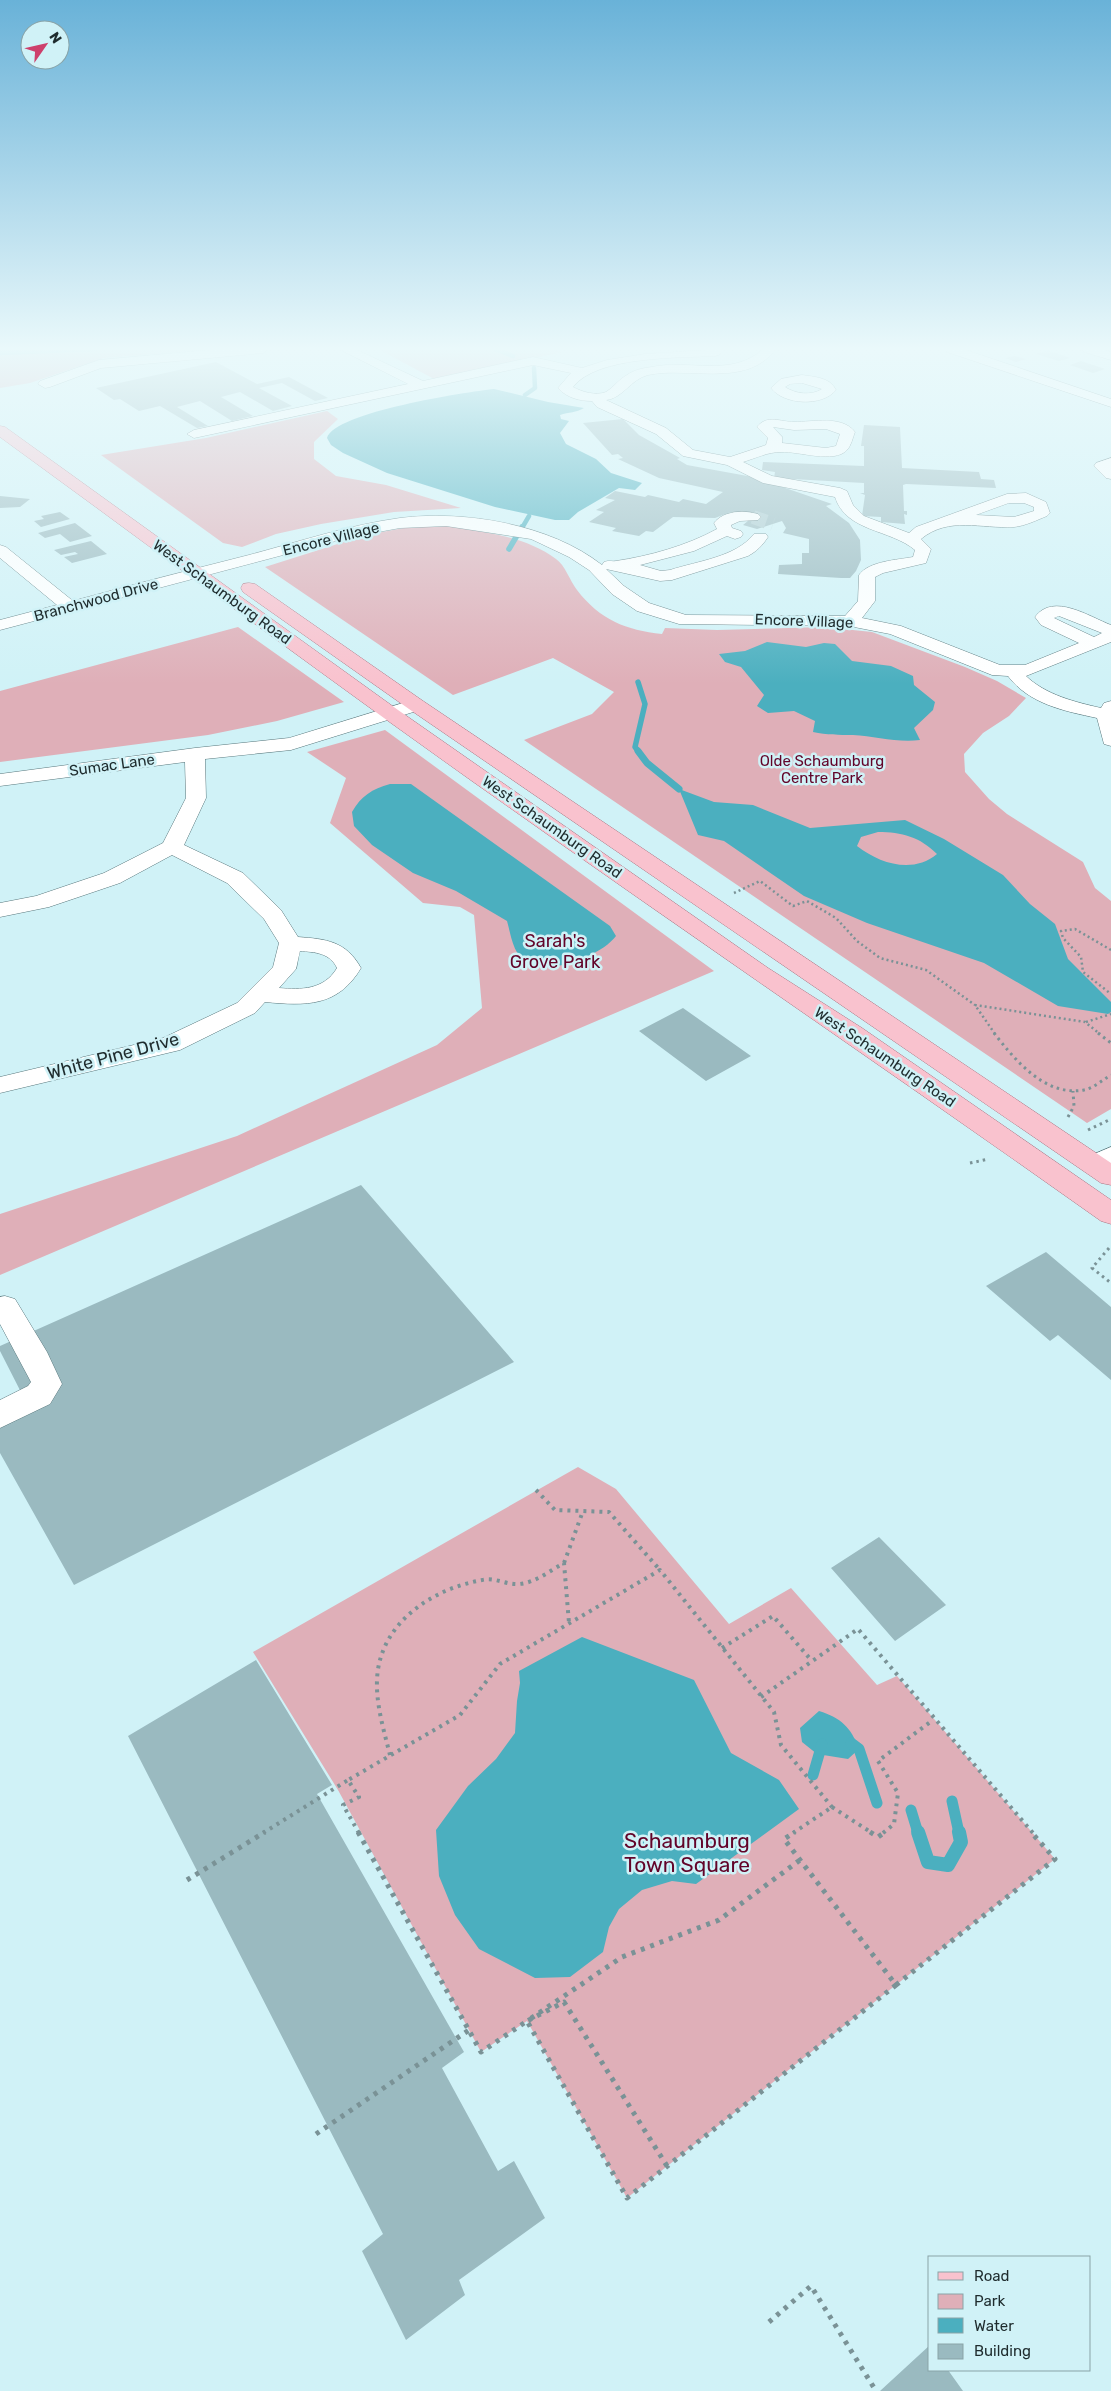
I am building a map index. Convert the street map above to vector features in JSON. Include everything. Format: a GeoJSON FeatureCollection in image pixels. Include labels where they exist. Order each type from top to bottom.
{"type":"FeatureCollection","features":[{"type":"Feature","properties":{"kind":"main road","name":"West Schaumburg Road"},"geometry":{"type":"LineString","coordinates":[[42,461],[197,574],[1106,1166]]}},
{"type":"Feature","properties":{"kind":"main road","name":"West Schaumburg Road"},"geometry":{"type":"LineString","coordinates":[[203,555],[396,704],[760,973],[853,1034],[1111,1214]]}},
{"type":"Feature","properties":{"kind":"street"},"geometry":{"type":"LineString","coordinates":[[725,461],[768,480],[816,486],[842,494],[846,507],[859,519],[911,539],[923,549],[920,560],[878,569],[867,575],[869,596],[861,610],[849,621]]}},
{"type":"Feature","properties":{"kind":"street"},"geometry":{"type":"LineString","coordinates":[[731,462],[735,461]]}},
{"type":"Feature","properties":{"kind":"street"},"geometry":{"type":"LineString","coordinates":[[1111,462],[1101,466],[1111,475]]}},
{"type":"Feature","properties":{"kind":"street"},"geometry":{"type":"LineString","coordinates":[[603,566],[636,569],[660,576],[672,575],[742,554],[767,534],[745,536],[725,531],[721,526],[726,520],[738,516],[753,517]]}},
{"type":"Feature","properties":{"kind":"street"},"geometry":{"type":"LineString","coordinates":[[911,539],[922,530],[953,519]]}},
{"type":"Feature","properties":{"kind":"street","name":"Encore Village"},"geometry":{"type":"LineString","coordinates":[[220,568],[350,533],[400,523],[446,522],[503,528],[536,535],[603,566],[618,590],[643,608],[685,620],[849,621],[895,630],[998,671],[1028,670],[1111,636]]}},
{"type":"Feature","properties":{"kind":"street"},"geometry":{"type":"LineString","coordinates":[[603,566],[661,556],[712,539],[725,531]]}},
{"type":"Feature","properties":{"kind":"street"},"geometry":{"type":"LineString","coordinates":[[0,550],[70,607]]}},
{"type":"Feature","properties":{"kind":"street","name":"Branchwood Drive"},"geometry":{"type":"LineString","coordinates":[[0,625],[220,568]]}},
{"type":"Feature","properties":{"kind":"street"},"geometry":{"type":"LineString","coordinates":[[1094,643],[1047,621],[1044,617],[1054,611],[1061,610],[1111,631]]}},
{"type":"Feature","properties":{"kind":"street"},"geometry":{"type":"LineString","coordinates":[[1013,671],[1019,681],[1034,691],[1078,708],[1109,711],[1108,728],[1111,740]]}},
{"type":"Feature","properties":{"kind":"street","name":"Sumac Lane"},"geometry":{"type":"LineString","coordinates":[[0,780],[195,754],[291,744],[396,704]]}},
{"type":"Feature","properties":{"kind":"street"},"geometry":{"type":"LineString","coordinates":[[0,910],[42,902],[112,878],[172,847],[196,798],[195,754]]}},
{"type":"Feature","properties":{"kind":"street"},"geometry":{"type":"LineString","coordinates":[[172,847],[235,878],[274,915],[290,942],[334,950],[346,958],[348,963],[349,968],[345,978],[329,989],[306,996],[260,994]]}},
{"type":"Feature","properties":{"kind":"street","name":"White Pine Drive"},"geometry":{"type":"LineString","coordinates":[[0,1085],[171,1044],[246,1008],[284,968],[290,942]]}},
{"type":"Feature","properties":{"kind":"street"},"geometry":{"type":"LineString","coordinates":[[0,1414],[39,1395],[47,1384],[36,1360],[5,1307]]}},
{"type":"Feature","properties":{"kind":"path"},"geometry":{"type":"LineString","coordinates":[[731,894],[760,881],[793,906],[807,900],[836,918],[847,932],[880,958],[926,970],[974,1005],[1020,1065],[1052,1087],[1073,1092],[1086,1090],[1111,1075]]}},
{"type":"Feature","properties":{"kind":"path"},"geometry":{"type":"LineString","coordinates":[[1111,950],[1075,929],[1061,931],[1063,938],[1081,957],[1083,972],[1111,994]]}},
{"type":"Feature","properties":{"kind":"path"},"geometry":{"type":"LineString","coordinates":[[974,1005],[1085,1022],[1111,1014]]}},
{"type":"Feature","properties":{"kind":"path"},"geometry":{"type":"LineString","coordinates":[[1085,1022],[1111,1043]]}},
{"type":"Feature","properties":{"kind":"path"},"geometry":{"type":"LineString","coordinates":[[1073,1092],[1074,1106],[1067,1120],[1074,1123]]}},
{"type":"Feature","properties":{"kind":"path"},"geometry":{"type":"LineString","coordinates":[[1082,1127],[1089,1130],[1111,1118]]}},
{"type":"Feature","properties":{"kind":"path"},"geometry":{"type":"LineString","coordinates":[[970,1163],[980,1162]]}},
{"type":"Feature","properties":{"kind":"path"},"geometry":{"type":"LineString","coordinates":[[1109,1248],[1092,1268],[1111,1283]]}},
{"type":"Feature","properties":{"kind":"path"},"geometry":{"type":"LineString","coordinates":[[536,1490],[554,1510],[609,1512],[660,1570],[774,1712],[781,1745],[832,1807],[878,1837],[894,1824],[898,1793],[878,1761],[933,1720]]}},
{"type":"Feature","properties":{"kind":"path"},"geometry":{"type":"LineString","coordinates":[[569,1623],[564,1563],[582,1511]]}},
{"type":"Feature","properties":{"kind":"path"},"geometry":{"type":"LineString","coordinates":[[390,1755],[378,1704],[378,1669],[388,1637],[410,1612],[444,1590],[487,1579],[522,1584],[564,1563]]}},
{"type":"Feature","properties":{"kind":"path"},"geometry":{"type":"LineString","coordinates":[[187,1880],[348,1780],[460,1715],[500,1664],[660,1570]]}},
{"type":"Feature","properties":{"kind":"path"},"geometry":{"type":"LineString","coordinates":[[722,1648],[773,1616],[812,1661]]}},
{"type":"Feature","properties":{"kind":"path"},"geometry":{"type":"LineString","coordinates":[[527,2021],[627,2198],[1055,1859],[933,1720],[858,1629],[761,1697]]}},
{"type":"Feature","properties":{"kind":"path"},"geometry":{"type":"LineString","coordinates":[[348,1780],[358,1797],[343,1805],[481,2052],[622,1957],[719,1920],[800,1860]]}},
{"type":"Feature","properties":{"kind":"path"},"geometry":{"type":"LineString","coordinates":[[832,1807],[784,1839],[896,1985]]}},
{"type":"Feature","properties":{"kind":"path"},"geometry":{"type":"LineString","coordinates":[[527,2021],[564,2002],[667,2166]]}},
{"type":"Feature","properties":{"kind":"path"},"geometry":{"type":"LineString","coordinates":[[316,2134],[469,2030]]}},
{"type":"Feature","properties":{"kind":"path"},"geometry":{"type":"LineString","coordinates":[[769,2322],[810,2286],[876,2391]]}},
{"type":"Feature","properties":{"kind":"green space"},"geometry":{"type":"Polygon","coordinates":[[[109,461],[316,461],[336,476],[386,485],[461,508],[394,512],[321,524],[276,534],[242,547],[223,543],[109,461]]]}},
{"type":"Feature","properties":{"kind":"green space","name":"Olde Schaumburg Centre Park"},"geometry":{"type":"Polygon","coordinates":[[[448,526],[504,536],[544,551],[559,562],[577,590],[595,609],[615,622],[637,630],[662,634],[665,628],[717,630],[824,627],[872,632],[965,667],[997,681],[1026,698],[1009,716],[983,733],[964,754],[965,772],[989,799],[1007,814],[1083,862],[1095,888],[1111,901],[1111,1109],[1087,1123],[524,740],[592,714],[614,692],[553,658],[453,695],[265,567],[366,535],[409,527],[448,526]]]}},
{"type":"Feature","properties":{"kind":"green space"},"geometry":{"type":"Polygon","coordinates":[[[238,627],[344,702],[277,721],[208,735],[0,762],[0,691],[238,627]]]}},
{"type":"Feature","properties":{"kind":"green space","name":"Sarah's Grove Park"},"geometry":{"type":"Polygon","coordinates":[[[385,730],[714,971],[0,1275],[0,1214],[237,1136],[437,1045],[482,1008],[474,915],[460,907],[423,903],[330,823],[346,778],[307,752],[385,730]]]}},
{"type":"Feature","properties":{"kind":"green space","name":"Schaumburg Town Square"},"geometry":{"type":"Polygon","coordinates":[[[578,1467],[616,1489],[729,1624],[791,1588],[877,1685],[897,1676],[1055,1859],[627,2198],[527,2021],[481,2052],[338,1790],[253,1652],[578,1467]]]}},
{"type":"Feature","properties":{"kind":"water"},"geometry":{"type":"Polygon","coordinates":[[[360,461],[598,461],[611,473],[642,483],[635,490],[619,488],[578,512],[569,520],[555,520],[495,507],[387,473],[360,461]]]}},
{"type":"Feature","properties":{"kind":"water"},"geometry":{"type":"Polygon","coordinates":[[[767,642],[806,647],[824,643],[835,644],[852,661],[891,666],[913,676],[914,685],[935,702],[933,710],[914,728],[920,740],[894,740],[813,732],[815,721],[794,711],[768,713],[757,706],[764,695],[741,667],[725,662],[719,654],[745,651],[767,642]]]}},
{"type":"Feature","properties":{"kind":"water"},"geometry":{"type":"Polygon","coordinates":[[[390,784],[411,784],[610,926],[616,936],[609,943],[588,956],[562,965],[549,967],[527,963],[516,949],[507,921],[456,891],[413,873],[372,845],[354,826],[352,812],[363,797],[378,788],[390,784]]]}},
{"type":"Feature","properties":{"kind":"water"},"geometry":{"type":"Polygon","coordinates":[[[679,789],[714,802],[753,805],[810,828],[905,820],[944,839],[1003,875],[1030,904],[1055,924],[1068,959],[1111,1002],[1111,1012],[1108,1014],[1058,1006],[984,963],[867,923],[804,896],[724,841],[698,835],[679,789]],[[878,832],[861,837],[857,846],[886,862],[907,865],[918,864],[937,854],[924,843],[903,834],[878,832]]]}},
{"type":"Feature","properties":{"kind":"water"},"geometry":{"type":"Polygon","coordinates":[[[582,1637],[694,1680],[731,1753],[779,1780],[799,1809],[696,1884],[672,1881],[642,1890],[619,1909],[609,1927],[603,1952],[570,1977],[535,1978],[479,1949],[455,1915],[439,1876],[436,1830],[468,1786],[496,1759],[515,1733],[520,1683],[519,1671],[582,1637]]]}},
{"type":"Feature","properties":{"kind":"water"},"geometry":{"type":"Polygon","coordinates":[[[819,1711],[839,1720],[849,1729],[859,1749],[848,1759],[817,1754],[802,1742],[800,1728],[819,1711]]]}},
{"type":"Feature","properties":{"kind":"building"},"geometry":{"type":"Polygon","coordinates":[[[621,461],[680,461],[687,465],[753,477],[832,504],[826,506],[849,523],[860,540],[861,560],[850,578],[778,574],[779,565],[802,564],[802,553],[809,553],[809,539],[783,533],[786,528],[782,521],[757,529],[743,525],[759,512],[731,512],[715,518],[673,517],[653,532],[646,531],[639,536],[612,531],[616,528],[589,522],[604,512],[596,510],[615,500],[605,498],[615,491],[645,497],[648,495],[679,502],[683,499],[706,504],[723,492],[659,478],[621,461]]]}},
{"type":"Feature","properties":{"kind":"building"},"geometry":{"type":"Polygon","coordinates":[[[864,461],[902,461],[902,468],[979,472],[981,479],[994,480],[996,488],[903,485],[904,511],[907,511],[907,515],[904,514],[905,524],[881,522],[881,517],[862,516],[865,495],[860,493],[864,493],[864,483],[774,478],[775,472],[762,470],[763,462],[864,466],[864,461]]]}},
{"type":"Feature","properties":{"kind":"building"},"geometry":{"type":"Polygon","coordinates":[[[0,496],[30,499],[20,507],[0,508],[0,496]]]}},
{"type":"Feature","properties":{"kind":"building"},"geometry":{"type":"Polygon","coordinates":[[[60,512],[70,519],[41,527],[34,521],[44,519],[41,516],[60,512]]]}},
{"type":"Feature","properties":{"kind":"building"},"geometry":{"type":"Polygon","coordinates":[[[75,523],[92,536],[70,542],[60,534],[45,538],[38,533],[75,523]]]}},
{"type":"Feature","properties":{"kind":"building"},"geometry":{"type":"Polygon","coordinates":[[[91,541],[107,554],[72,563],[64,557],[78,554],[75,552],[61,555],[54,550],[91,541]]]}},
{"type":"Feature","properties":{"kind":"building"},"geometry":{"type":"Polygon","coordinates":[[[683,1008],[751,1056],[706,1081],[639,1031],[683,1008]]]}},
{"type":"Feature","properties":{"kind":"building"},"geometry":{"type":"Polygon","coordinates":[[[361,1185],[514,1362],[74,1585],[0,1453],[0,1414],[26,1402],[0,1351],[0,1346],[361,1185]]]}},
{"type":"Feature","properties":{"kind":"building"},"geometry":{"type":"Polygon","coordinates":[[[1046,1252],[1111,1307],[1111,1380],[1058,1335],[1050,1341],[986,1286],[1046,1252]]]}},
{"type":"Feature","properties":{"kind":"building"},"geometry":{"type":"Polygon","coordinates":[[[879,1537],[946,1605],[895,1641],[831,1568],[879,1537]]]}},
{"type":"Feature","properties":{"kind":"building"},"geometry":{"type":"Polygon","coordinates":[[[256,1660],[332,1785],[317,1794],[464,2052],[442,2068],[498,2171],[514,2161],[545,2218],[459,2280],[465,2295],[406,2340],[362,2251],[383,2234],[128,1736],[256,1660]]]}},
{"type":"Feature","properties":{"kind":"building"},"geometry":{"type":"Polygon","coordinates":[[[928,2347],[928,2371],[949,2371],[963,2391],[880,2391],[928,2347]]]}},
{"type":"Feature","properties":{"kind":"waterway"},"geometry":{"type":"LineString","coordinates":[[522,528],[529,516]]}},
{"type":"Feature","properties":{"kind":"waterway"},"geometry":{"type":"LineString","coordinates":[[509,549],[522,527]]}},
{"type":"Feature","properties":{"kind":"waterway"},"geometry":{"type":"LineString","coordinates":[[638,682],[645,704],[635,747],[639,752]]}},
{"type":"Feature","properties":{"kind":"waterway"},"geometry":{"type":"LineString","coordinates":[[638,751],[647,763],[679,789]]}},
{"type":"Feature","properties":{"kind":"waterway"},"geometry":{"type":"LineString","coordinates":[[851,1743],[859,1749],[877,1803]]}},
{"type":"Feature","properties":{"kind":"waterway"},"geometry":{"type":"LineString","coordinates":[[813,1775],[822,1744]]}},
{"type":"Feature","properties":{"kind":"waterway"},"geometry":{"type":"LineString","coordinates":[[952,1801],[959,1833]]}},
{"type":"Feature","properties":{"kind":"waterway"},"geometry":{"type":"LineString","coordinates":[[911,1810],[918,1833]]}},
{"type":"Feature","properties":{"kind":"waterway"},"geometry":{"type":"LineString","coordinates":[[918,1832],[928,1862],[948,1865],[961,1842],[959,1832]]}},
{"type":"Feature","properties":{"kind":"tunnel"},"geometry":{"type":"LineString","coordinates":[[753,517],[773,524]]}}]}
